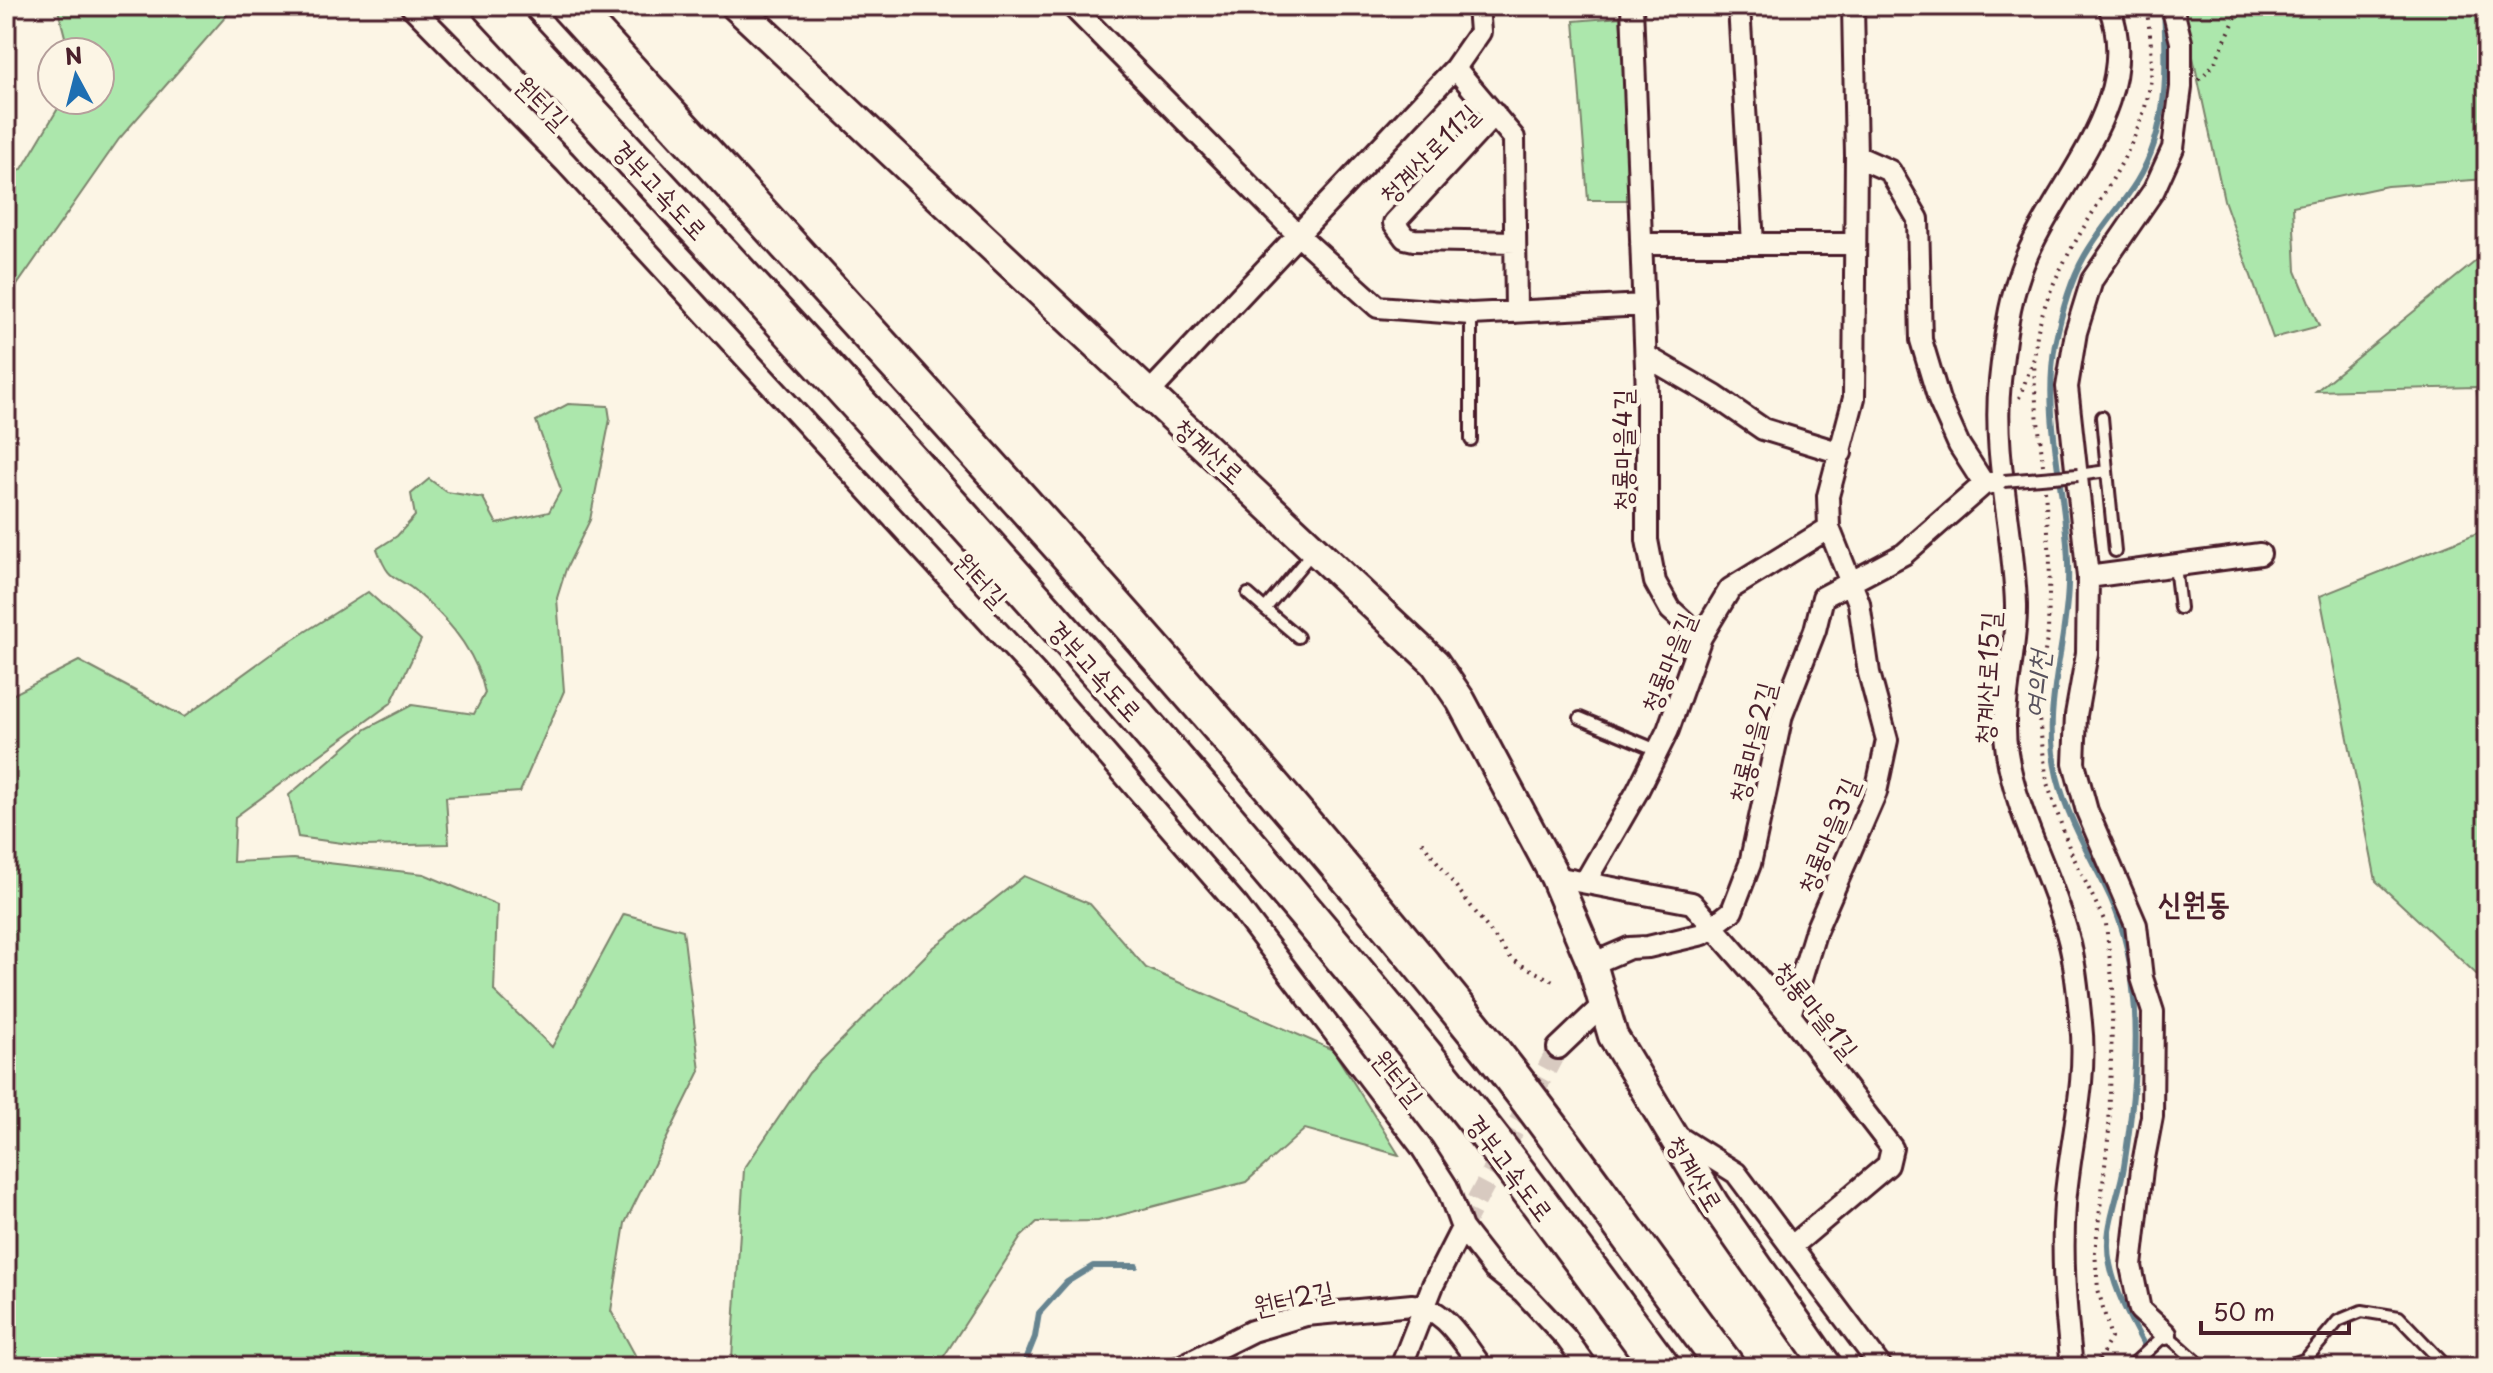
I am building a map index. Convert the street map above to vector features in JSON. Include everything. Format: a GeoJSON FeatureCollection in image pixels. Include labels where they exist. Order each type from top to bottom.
{"type":"FeatureCollection","features":[{"type":"Feature","properties":{"kind":"highway","name":"경부고속도로"},"geometry":{"type":"LineString","coordinates":[[491,6],[714,245],[1154,736],[1435,1068],[1661,1367]]}},
{"type":"Feature","properties":{"kind":"highway","name":"경부고속도로"},"geometry":{"type":"LineString","coordinates":[[569,6],[990,464],[1366,899],[1477,1032],[1726,1367]]}},
{"type":"Feature","properties":{"kind":"street","name":"원터길"},"geometry":{"type":"LineString","coordinates":[[411,6],[565,162],[732,341],[781,399],[1035,672],[1238,906],[1422,1148],[1447,1187],[1462,1228],[1494,1269],[1523,1292],[1566,1338],[1587,1367]]}},
{"type":"Feature","properties":{"kind":"street","name":"청계산로"},"geometry":{"type":"LineString","coordinates":[[736,6],[1435,663],[1461,701],[1555,877],[1592,964],[1613,1036],[1714,1204],[1828,1367]]}},
{"type":"Feature","properties":{"kind":"street"},"geometry":{"type":"LineString","coordinates":[[1072,6],[1298,235],[1378,307],[1471,314],[1644,305]]}},
{"type":"Feature","properties":{"kind":"street","name":"청계산로11길"},"geometry":{"type":"LineString","coordinates":[[1148,394],[1455,68],[1480,32],[1478,6]]}},
{"type":"Feature","properties":{"kind":"street","name":"청룡마을4길"},"geometry":{"type":"LineString","coordinates":[[1632,6],[1646,356],[1647,540],[1655,582],[1670,609],[1701,637]]}},
{"type":"Feature","properties":{"kind":"street"},"geometry":{"type":"LineString","coordinates":[[1739,6],[1753,244]]}},
{"type":"Feature","properties":{"kind":"street"},"geometry":{"type":"LineString","coordinates":[[1829,528],[1828,496],[1854,398],[1856,156],[1853,6]]}},
{"type":"Feature","properties":{"kind":"street","name":"청계산로15길"},"geometry":{"type":"LineString","coordinates":[[2072,1367],[2063,1293],[2065,1204],[2077,1114],[2082,1028],[2069,939],[2025,817],[2007,752],[2005,698],[2016,609],[1994,483],[2005,331],[2021,271],[2050,208],[2097,132],[2115,86],[2117,25],[2109,6]]}},
{"type":"Feature","properties":{"kind":"street"},"geometry":{"type":"LineString","coordinates":[[2166,1334],[2140,1310],[2131,1266],[2142,1169],[2152,1116],[2153,1012],[2142,978],[2136,925],[2087,811],[2074,763],[2076,715],[2087,653],[2088,577],[2067,387],[2076,332],[2092,280],[2154,190],[2173,148],[2181,87],[2181,42],[2172,6]]}},
{"type":"Feature","properties":{"kind":"street"},"geometry":{"type":"LineString","coordinates":[[1455,68],[1495,114]]}},
{"type":"Feature","properties":{"kind":"street","name":"청계산로11길"},"geometry":{"type":"LineString","coordinates":[[1515,242],[1414,240],[1405,238],[1394,223],[1495,114],[1514,138],[1516,312]]}},
{"type":"Feature","properties":{"kind":"street"},"geometry":{"type":"LineString","coordinates":[[1851,580],[1904,554],[1994,483],[1959,445],[1944,411],[1921,340],[1918,219],[1890,171],[1856,156]]}},
{"type":"Feature","properties":{"kind":"street"},"geometry":{"type":"LineString","coordinates":[[1641,244],[1855,244]]}},
{"type":"Feature","properties":{"kind":"street"},"geometry":{"type":"LineString","coordinates":[[1646,356],[1763,429],[1841,453]]}},
{"type":"Feature","properties":{"kind":"street","name":"청룡마을길"},"geometry":{"type":"LineString","coordinates":[[1585,882],[1601,859],[1657,750],[1701,637],[1730,589],[1829,528]]}},
{"type":"Feature","properties":{"kind":"street","name":"청룡마을3길"},"geometry":{"type":"LineString","coordinates":[[1790,1015],[1816,930],[1876,792],[1887,740],[1869,673],[1859,603],[1829,528]]}},
{"type":"Feature","properties":{"kind":"street"},"geometry":{"type":"LineString","coordinates":[[2088,577],[2260,554]]}},
{"type":"Feature","properties":{"kind":"street","name":"청룡마을2길"},"geometry":{"type":"LineString","coordinates":[[1715,925],[1732,911],[1750,864],[1782,715],[1796,671],[1815,630],[1823,597],[1851,580]]}},
{"type":"Feature","properties":{"kind":"street","name":"청룡마을1길"},"geometry":{"type":"LineString","coordinates":[[1555,877],[1692,903],[1715,925],[1790,1015],[1892,1148],[1888,1165],[1791,1247]]}},
{"type":"Feature","properties":{"kind":"street"},"geometry":{"type":"LineString","coordinates":[[1592,964],[1629,948],[1648,947],[1703,934],[1715,925]]}},
{"type":"Feature","properties":{"kind":"street"},"geometry":{"type":"LineString","coordinates":[[1558,1048],[1604,1004]]}},
{"type":"Feature","properties":{"kind":"street"},"geometry":{"type":"LineString","coordinates":[[1672,1133],[1736,1173],[1881,1367]]}},
{"type":"Feature","properties":{"kind":"street"},"geometry":{"type":"LineString","coordinates":[[1401,1367],[1425,1306],[1462,1228]]}},
{"type":"Feature","properties":{"kind":"street","name":"원터2길"},"geometry":{"type":"LineString","coordinates":[[1185,1365],[1252,1331],[1306,1315],[1377,1306],[1425,1306]]}},
{"type":"Feature","properties":{"kind":"street"},"geometry":{"type":"LineString","coordinates":[[1425,1306],[1447,1322],[1482,1367]]}},
{"type":"Feature","properties":{"kind":"lane"},"geometry":{"type":"LineString","coordinates":[[1471,314],[1471,440]]}},
{"type":"Feature","properties":{"kind":"lane"},"geometry":{"type":"LineString","coordinates":[[2102,417],[2115,551]]}},
{"type":"Feature","properties":{"kind":"lane"},"geometry":{"type":"LineString","coordinates":[[1994,483],[2107,471]]}},
{"type":"Feature","properties":{"kind":"lane"},"geometry":{"type":"LineString","coordinates":[[1265,609],[1315,548]]}},
{"type":"Feature","properties":{"kind":"lane"},"geometry":{"type":"LineString","coordinates":[[2175,566],[2180,608]]}},
{"type":"Feature","properties":{"kind":"lane"},"geometry":{"type":"LineString","coordinates":[[1248,594],[1298,637]]}},
{"type":"Feature","properties":{"kind":"lane"},"geometry":{"type":"LineString","coordinates":[[1580,718],[1657,750]]}},
{"type":"Feature","properties":{"kind":"lane"},"geometry":{"type":"LineString","coordinates":[[2283,1367],[2306,1359],[2338,1321],[2362,1311],[2399,1317],[2443,1363],[2456,1367]]}},
{"type":"Feature","properties":{"kind":"lane"},"geometry":{"type":"LineString","coordinates":[[2134,1364],[2166,1334],[2203,1367]]}},
{"type":"Feature","properties":{"kind":"path"},"geometry":{"type":"LineString","coordinates":[[2197,82],[2214,64],[2241,6]]}},
{"type":"Feature","properties":{"kind":"path"},"geometry":{"type":"LineString","coordinates":[[1422,842],[1512,960],[1557,983]]}},
{"type":"Feature","properties":{"kind":"green space"},"geometry":{"type":"Polygon","coordinates":[[[57,6],[235,6],[119,139],[6,301],[6,174],[22,169],[53,116],[116,116],[116,36],[65,36],[57,6]]]}},
{"type":"Feature","properties":{"kind":"green space"},"geometry":{"type":"Polygon","coordinates":[[[2182,6],[2487,6],[2487,179],[2387,186],[2293,206],[2296,271],[2319,326],[2273,338],[2224,200],[2182,6]]]}},
{"type":"Feature","properties":{"kind":"green space"},"geometry":{"type":"Polygon","coordinates":[[[1620,17],[1634,200],[1588,200],[1574,21],[1620,17]]]}},
{"type":"Feature","properties":{"kind":"green space"},"geometry":{"type":"Polygon","coordinates":[[[2487,252],[2487,445],[2476,387],[2316,391],[2487,252]]]}},
{"type":"Feature","properties":{"kind":"green space"},"geometry":{"type":"Polygon","coordinates":[[[568,404],[608,406],[610,419],[590,520],[566,569],[557,598],[564,691],[520,792],[446,797],[449,844],[364,846],[298,837],[289,795],[366,729],[412,705],[474,714],[485,693],[476,664],[451,626],[411,587],[390,574],[377,549],[397,536],[415,516],[411,494],[429,479],[447,492],[483,498],[497,524],[549,512],[561,490],[536,421],[568,404]]]}},
{"type":"Feature","properties":{"kind":"green space"},"geometry":{"type":"Polygon","coordinates":[[[2487,529],[2487,984],[2376,881],[2320,596],[2487,529]]]}},
{"type":"Feature","properties":{"kind":"green space"},"geometry":{"type":"Polygon","coordinates":[[[368,592],[421,640],[391,703],[235,817],[233,862],[293,859],[424,874],[497,905],[494,991],[552,1047],[624,914],[683,930],[700,1071],[625,1223],[611,1311],[640,1364],[732,1358],[744,1169],[809,1073],[934,947],[1024,876],[1090,904],[1146,968],[1333,1050],[1399,1155],[1305,1129],[1246,1182],[1098,1221],[1037,1222],[1021,1237],[937,1367],[6,1367],[6,698],[79,661],[184,717],[278,649],[368,592]]]}},
{"type":"Feature","properties":{"kind":"waterway","name":"여의천"},"geometry":{"type":"LineString","coordinates":[[2156,1367],[2123,1304],[2108,1251],[2110,1226],[2124,1166],[2134,1078],[2136,1033],[2130,962],[2116,910],[2066,805],[2053,752],[2053,704],[2066,609],[2068,555],[2054,435],[2052,375],[2057,333],[2074,277],[2090,247],[2137,181],[2155,140],[2164,97],[2164,8]]}},
{"type":"Feature","properties":{"kind":"waterway"},"geometry":{"type":"LineString","coordinates":[[1023,1367],[1035,1337],[1039,1313],[1067,1282],[1093,1266],[1136,1266]]}},
{"type":"Feature","properties":{"kind":"tunnel"},"geometry":{"type":"LineString","coordinates":[[1462,1228],[1558,1048]]}},
{"type":"Feature","properties":{"kind":"district","name":"신원동"},"geometry":{"type":"Point","coordinates":[2194,901]}}]}
